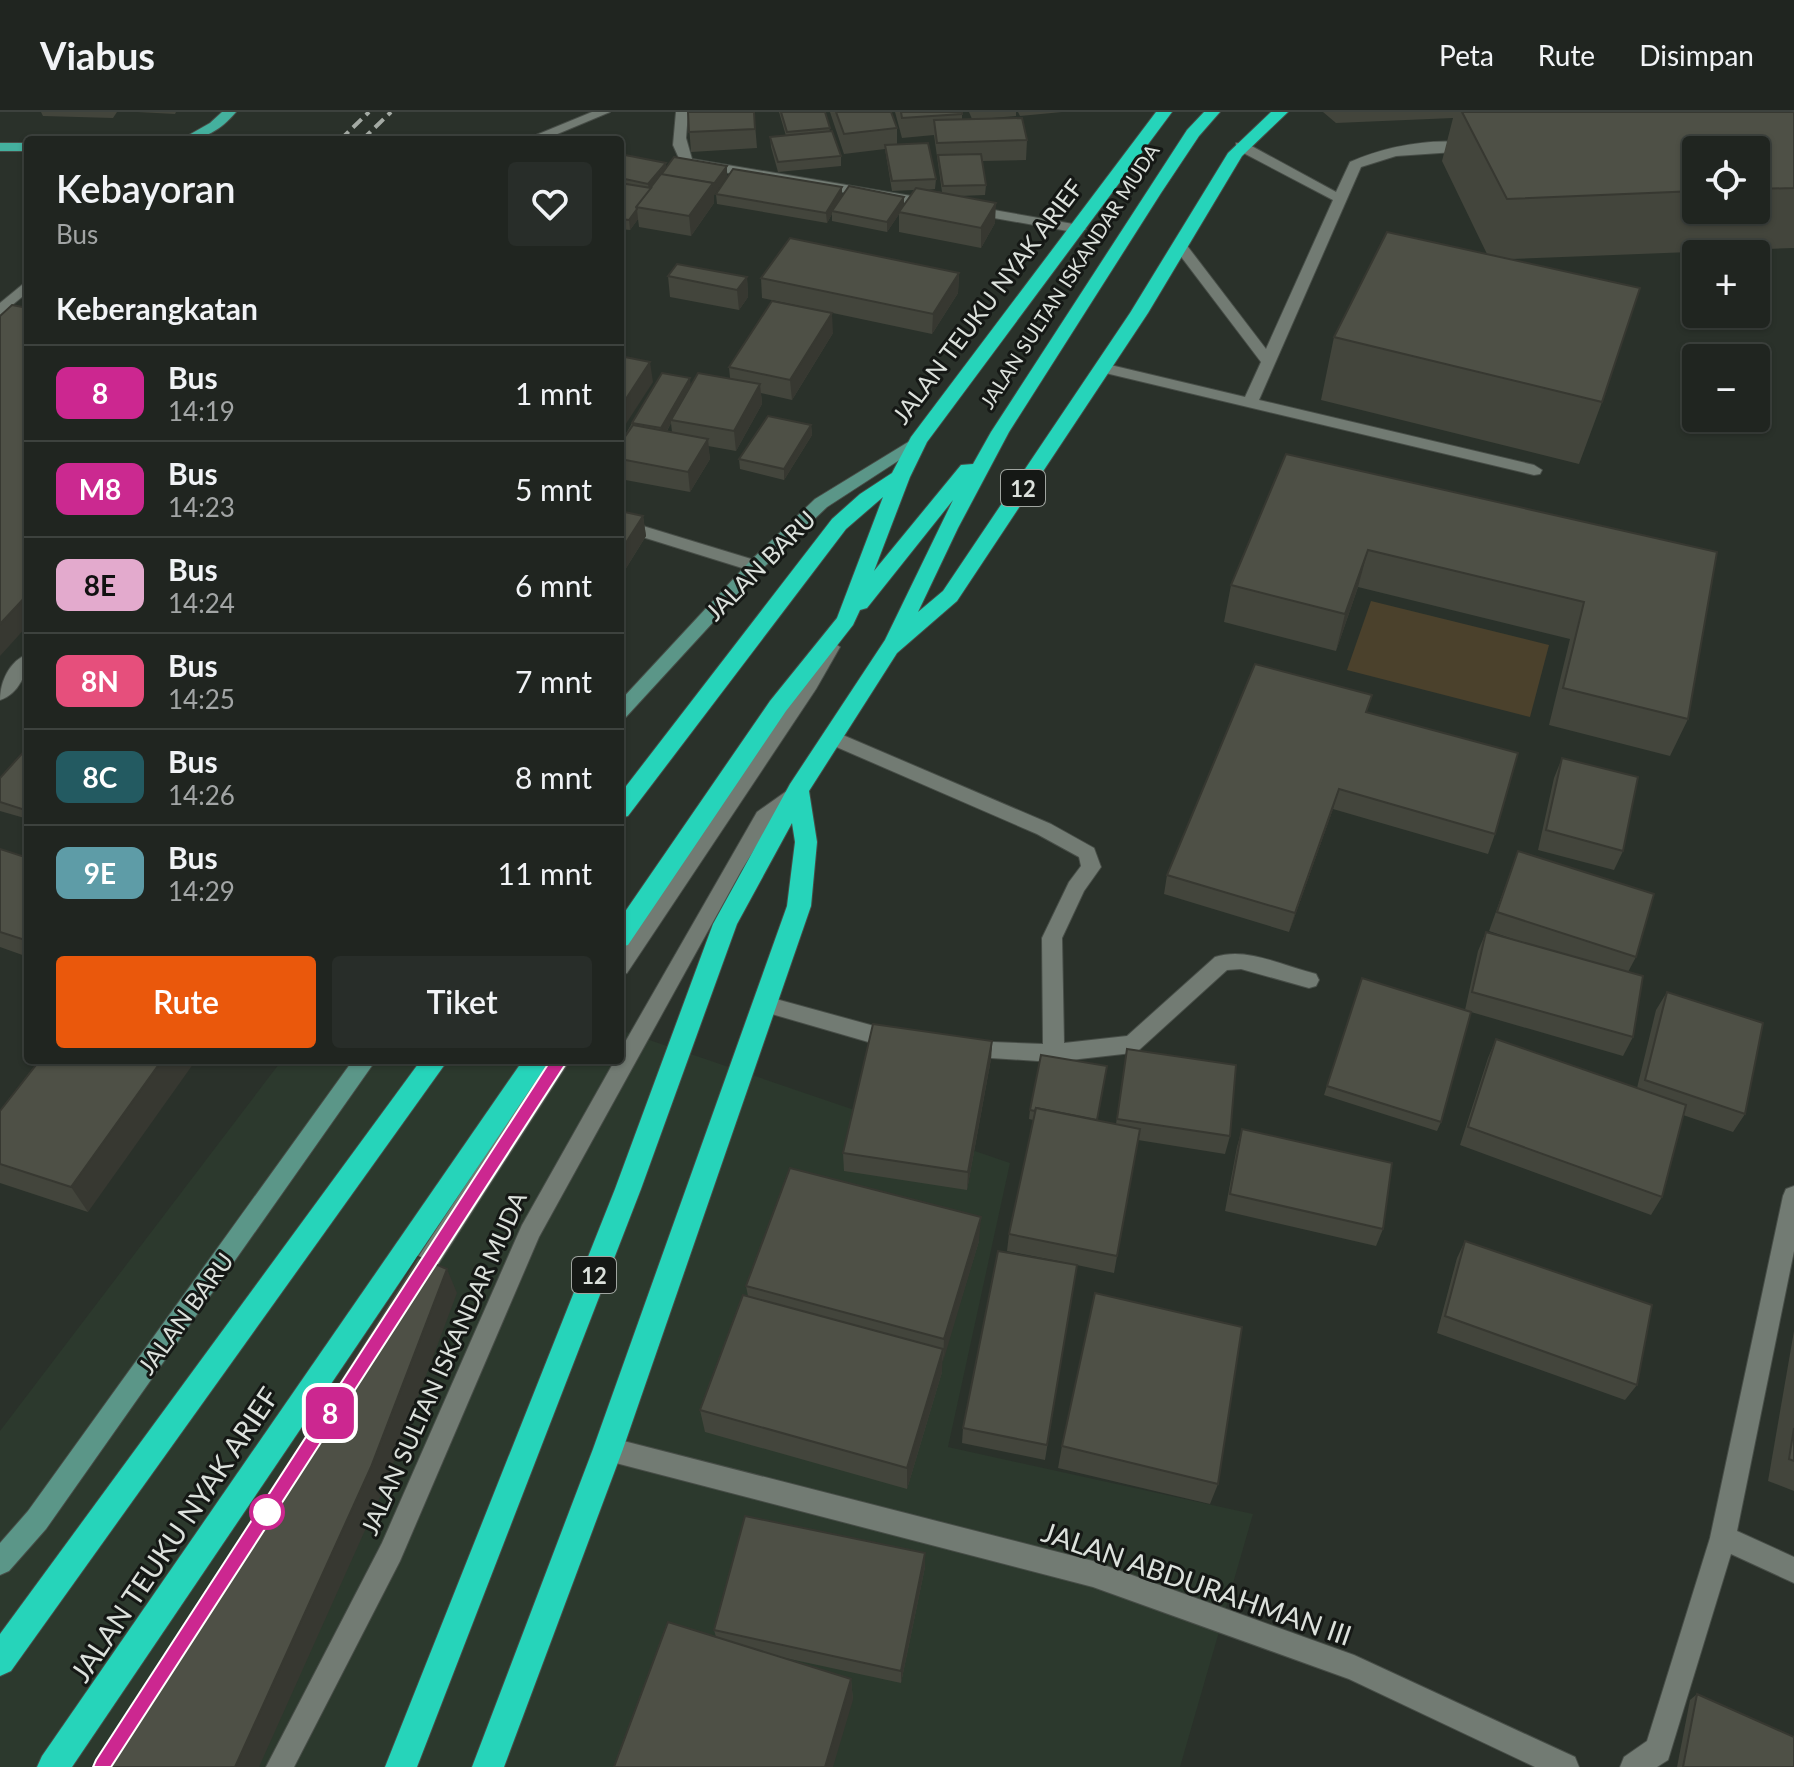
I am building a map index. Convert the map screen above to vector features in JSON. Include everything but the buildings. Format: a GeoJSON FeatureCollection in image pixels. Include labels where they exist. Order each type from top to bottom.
{"type":"FeatureCollection","features":[{"type":"Feature","properties":{"kind":"highway","name":"JALAN TEUKU NYAK ARIEF"},"geometry":{"type":"LineString","coordinates":[[624,932],[778,706],[846,620],[900,477],[918,441],[1164,112]]}},
{"type":"Feature","properties":{"kind":"highway","name":"JALAN SULTAN ISKANDAR MUDA"},"geometry":{"type":"LineString","coordinates":[[890,648],[948,528],[1000,432],[1153,193],[1193,133],[1212,112]]}},
{"type":"Feature","properties":{"kind":"highway","name":"12"},"geometry":{"type":"LineString","coordinates":[[401,1767],[628,1189],[725,924],[798,790],[890,648],[950,596],[1102,368],[1241,146],[1280,112]]}},
{"type":"Feature","properties":{"kind":"highway","name":"JALAN SULTAN ISKANDAR MUDA"},"geometry":{"type":"LineString","coordinates":[[846,620],[1000,432]]}},
{"type":"Feature","properties":{"kind":"highway"},"geometry":{"type":"LineString","coordinates":[[624,805],[839,524],[867,498],[900,477]]}},
{"type":"Feature","properties":{"kind":"highway"},"geometry":{"type":"LineString","coordinates":[[488,1767],[608,1449],[799,906],[806,842],[798,790]]}},
{"type":"Feature","properties":{"kind":"highway"},"geometry":{"type":"LineString","coordinates":[[0,1660],[432,1064]]}},
{"type":"Feature","properties":{"kind":"highway","name":"JALAN TEUKU NYAK ARIEF"},"geometry":{"type":"LineString","coordinates":[[53,1767],[534,1064]]}},
{"type":"Feature","properties":{"kind":"main road"},"geometry":{"type":"LineString","coordinates":[[195,136],[215,126],[230,112]]}},
{"type":"Feature","properties":{"kind":"main road"},"geometry":{"type":"LineString","coordinates":[[0,147],[24,147]]}},
{"type":"Feature","properties":{"kind":"main road","name":"JALAN BARU"},"geometry":{"type":"LineString","coordinates":[[624,708],[755,566],[821,503],[918,441]]}},
{"type":"Feature","properties":{"kind":"main road","name":"JALAN BARU"},"geometry":{"type":"LineString","coordinates":[[0,1562],[37,1520],[362,1064]]}},
{"type":"Feature","properties":{"kind":"street"},"geometry":{"type":"LineString","coordinates":[[541,136],[604,112]]}},
{"type":"Feature","properties":{"kind":"street"},"geometry":{"type":"LineString","coordinates":[[682,112],[679,135],[683,157],[701,167],[764,173],[1079,229]]}},
{"type":"Feature","properties":{"kind":"street"},"geometry":{"type":"LineString","coordinates":[[1241,146],[1340,199]]}},
{"type":"Feature","properties":{"kind":"street"},"geometry":{"type":"LineString","coordinates":[[1250,403],[1355,165],[1374,155],[1406,150],[1491,146]]}},
{"type":"Feature","properties":{"kind":"street"},"geometry":{"type":"LineString","coordinates":[[1180,246],[1268,361]]}},
{"type":"Feature","properties":{"kind":"street"},"geometry":{"type":"LineString","coordinates":[[0,311],[24,288]]}},
{"type":"Feature","properties":{"kind":"street"},"geometry":{"type":"LineString","coordinates":[[1102,368],[1534,470]]}},
{"type":"Feature","properties":{"kind":"street"},"geometry":{"type":"LineString","coordinates":[[624,525],[755,566]]}},
{"type":"Feature","properties":{"kind":"street"},"geometry":{"type":"LineString","coordinates":[[624,961],[810,685],[846,620]]}},
{"type":"Feature","properties":{"kind":"street"},"geometry":{"type":"LineString","coordinates":[[0,694],[24,670]]}},
{"type":"Feature","properties":{"kind":"street"},"geometry":{"type":"LineString","coordinates":[[831,737],[1044,829],[1087,853],[1091,867],[1076,887],[1052,938],[1055,993],[1053,1053]]}},
{"type":"Feature","properties":{"kind":"street","name":"JALAN SULTAN ISKANDAR MUDA"},"geometry":{"type":"LineString","coordinates":[[624,1063],[764,817],[798,790]]}},
{"type":"Feature","properties":{"kind":"street"},"geometry":{"type":"LineString","coordinates":[[951,1049],[1053,1053],[1132,1044],[1222,963],[1241,961],[1309,980]]}},
{"type":"Feature","properties":{"kind":"street"},"geometry":{"type":"LineString","coordinates":[[765,1004],[920,1045]]}},
{"type":"Feature","properties":{"kind":"street"},"geometry":{"type":"LineString","coordinates":[[404,1297],[556,1064]]}},
{"type":"Feature","properties":{"kind":"street","name":"JALAN SULTAN ISKANDAR MUDA"},"geometry":{"type":"LineString","coordinates":[[280,1767],[391,1552],[530,1232],[624,1064]]}},
{"type":"Feature","properties":{"kind":"street"},"geometry":{"type":"LineString","coordinates":[[1634,1767],[1658,1750],[1723,1538],[1794,1196]]}},
{"type":"Feature","properties":{"kind":"street","name":"JALAN ABDURAHMAN III"},"geometry":{"type":"LineString","coordinates":[[608,1449],[1093,1574],[1354,1668],[1565,1767]]}},
{"type":"Feature","properties":{"kind":"street"},"geometry":{"type":"LineString","coordinates":[[1723,1538],[1794,1570]]}},
{"type":"Feature","properties":{"kind":"shaded area"},"geometry":{"type":"Polygon","coordinates":[[[1371,601],[1549,645],[1530,717],[1347,670],[1371,601]]]}},
{"type":"Feature","properties":{"kind":"shaded area"},"geometry":{"type":"Polygon","coordinates":[[[624,1031],[1010,1163],[948,1447],[1253,1514],[1180,1767],[0,1767],[0,1431],[279,1064],[624,1064],[624,1031]]]}},
{"type":"Feature","properties":{"kind":"railway"},"geometry":{"type":"LineString","coordinates":[[344,136],[369,112]]}},
{"type":"Feature","properties":{"kind":"railway"},"geometry":{"type":"LineString","coordinates":[[366,136],[391,112]]}},
{"type":"Feature","properties":{"kind":"bus line","name":"8"},"geometry":{"type":"LineString","coordinates":[[103,1767],[556,1064]]}}]}
